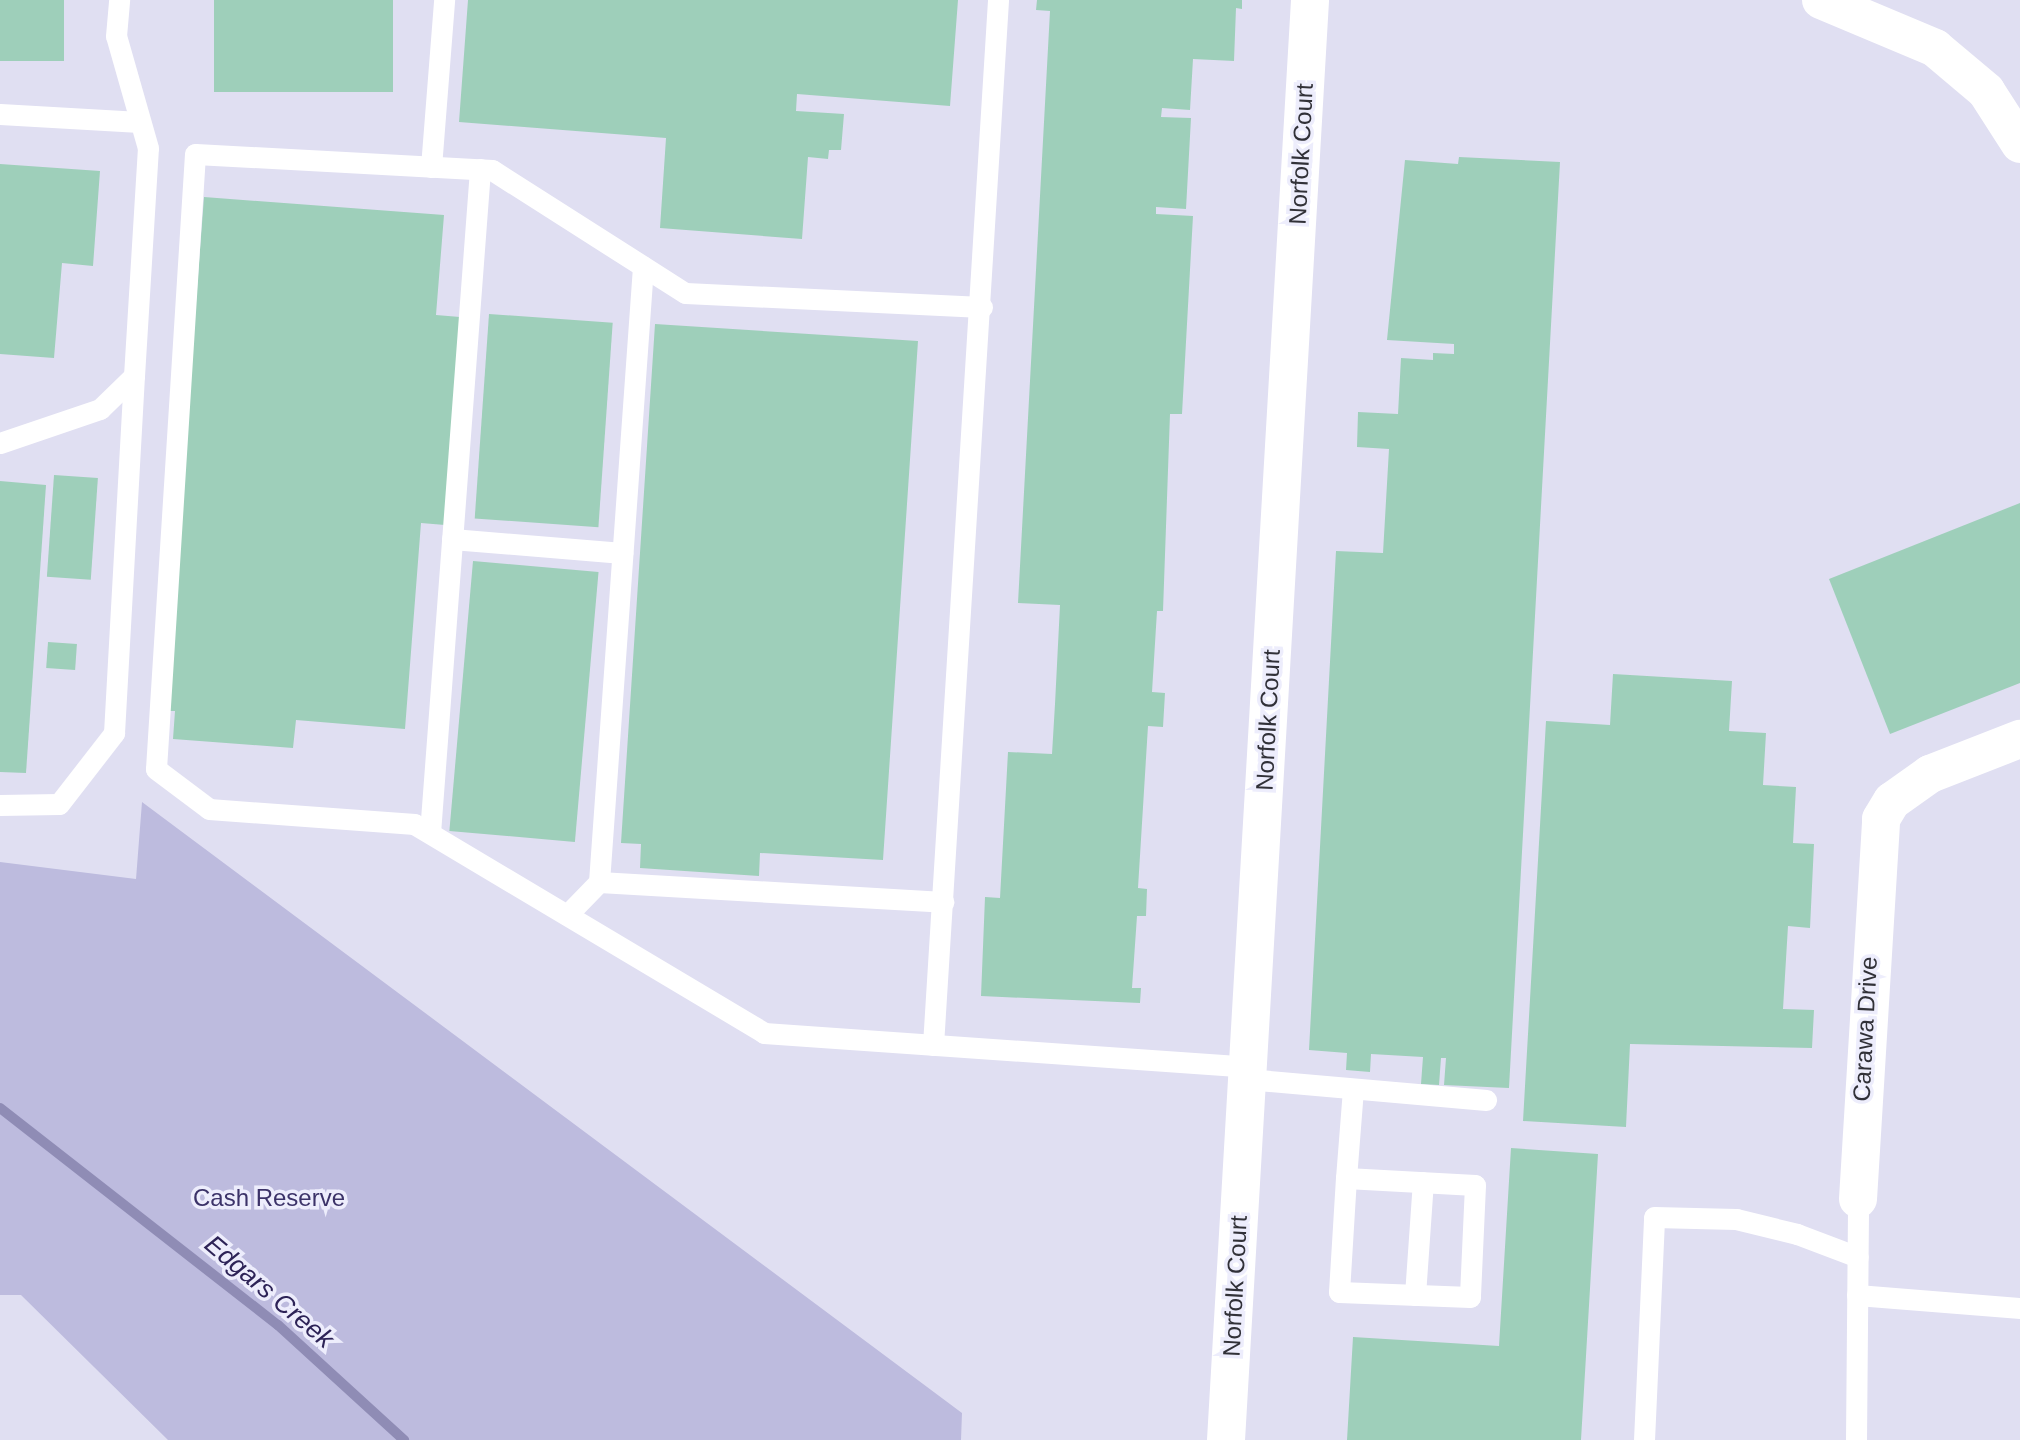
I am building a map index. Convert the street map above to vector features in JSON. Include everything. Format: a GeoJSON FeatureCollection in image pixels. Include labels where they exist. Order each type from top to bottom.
{"type":"FeatureCollection","features":[{"type":"Feature","properties":{"kind":"street","name":"Norfolk Court"},"geometry":{"type":"LineString","coordinates":[[1226,1440],[1310,0]]}},
{"type":"Feature","properties":{"kind":"street"},"geometry":{"type":"LineString","coordinates":[[1821,0],[1935,48],[1986,91],[2020,144]]}},
{"type":"Feature","properties":{"kind":"street","name":"Carawa Drive"},"geometry":{"type":"LineString","coordinates":[[1858,1199],[1881,819],[1892,801],[1930,774],[2020,739]]}},
{"type":"Feature","properties":{"kind":"lane"},"geometry":{"type":"LineString","coordinates":[[0,805],[59,804],[114,733],[148,148],[116,36],[119,0]]}},
{"type":"Feature","properties":{"kind":"lane"},"geometry":{"type":"LineString","coordinates":[[431,167],[444,0]]}},
{"type":"Feature","properties":{"kind":"lane"},"geometry":{"type":"LineString","coordinates":[[933,1045],[982,307],[998,0]]}},
{"type":"Feature","properties":{"kind":"lane"},"geometry":{"type":"LineString","coordinates":[[0,114],[140,122]]}},
{"type":"Feature","properties":{"kind":"lane"},"geometry":{"type":"LineString","coordinates":[[982,307],[685,293],[492,170],[195,154],[156,769],[209,809],[414,824],[764,1033],[1248,1073],[1353,1090],[1486,1100]]}},
{"type":"Feature","properties":{"kind":"lane"},"geometry":{"type":"LineString","coordinates":[[430,833],[480,169]]}},
{"type":"Feature","properties":{"kind":"lane"},"geometry":{"type":"LineString","coordinates":[[567,915],[599,882],[643,267]]}},
{"type":"Feature","properties":{"kind":"lane"},"geometry":{"type":"LineString","coordinates":[[0,443],[100,409],[134,376]]}},
{"type":"Feature","properties":{"kind":"lane"},"geometry":{"type":"LineString","coordinates":[[452,539],[622,553]]}},
{"type":"Feature","properties":{"kind":"lane"},"geometry":{"type":"LineString","coordinates":[[599,882],[943,902]]}},
{"type":"Feature","properties":{"kind":"lane"},"geometry":{"type":"LineString","coordinates":[[1346,1178],[1475,1185],[1470,1297],[1339,1292],[1346,1178],[1353,1090]]}},
{"type":"Feature","properties":{"kind":"lane"},"geometry":{"type":"LineString","coordinates":[[1415,1295],[1423,1182]]}},
{"type":"Feature","properties":{"kind":"lane","name":"Carawa Drive"},"geometry":{"type":"LineString","coordinates":[[1856,1440],[1858,1199]]}},
{"type":"Feature","properties":{"kind":"lane"},"geometry":{"type":"LineString","coordinates":[[1644,1440],[1654,1217],[1736,1219],[1797,1234],[1858,1257]]}},
{"type":"Feature","properties":{"kind":"lane"},"geometry":{"type":"LineString","coordinates":[[1857,1295],[2020,1308]]}},
{"type":"Feature","properties":{"kind":"green space","name":"Cash Reserve"},"geometry":{"type":"Polygon","coordinates":[[[142,802],[962,1413],[961,1440],[168,1440],[21,1295],[0,1295],[0,862],[136,879],[142,802]]]}},
{"type":"Feature","properties":{"kind":"building"},"geometry":{"type":"Polygon","coordinates":[[[0,0],[64,0],[64,61],[0,61],[0,0]]]}},
{"type":"Feature","properties":{"kind":"building"},"geometry":{"type":"Polygon","coordinates":[[[214,0],[393,0],[393,92],[214,92],[214,0]]]}},
{"type":"Feature","properties":{"kind":"building"},"geometry":{"type":"Polygon","coordinates":[[[468,0],[958,0],[950,106],[797,94],[796,111],[844,114],[841,150],[829,150],[828,159],[808,157],[802,239],[660,228],[666,138],[459,122],[468,0]]]}},
{"type":"Feature","properties":{"kind":"building"},"geometry":{"type":"Polygon","coordinates":[[[1037,0],[1242,0],[1242,9],[1236,8],[1234,61],[1193,59],[1190,110],[1162,108],[1161,117],[1191,118],[1186,209],[1156,207],[1156,214],[1193,216],[1182,414],[1170,414],[1163,611],[1157,611],[1152,692],[1165,693],[1163,727],[1148,726],[1138,888],[1147,889],[1146,916],[1137,916],[1132,988],[1141,988],[1140,1003],[981,996],[985,897],[1000,898],[1008,752],[1052,754],[1055,704],[1060,605],[1018,603],[1050,11],[1036,10],[1037,0]]]}},
{"type":"Feature","properties":{"kind":"building"},"geometry":{"type":"Polygon","coordinates":[[[1459,157],[1560,162],[1509,1088],[1444,1085],[1446,1058],[1441,1058],[1439,1085],[1421,1084],[1423,1057],[1371,1054],[1370,1072],[1346,1070],[1347,1053],[1309,1050],[1336,551],[1383,553],[1389,449],[1357,447],[1358,412],[1398,414],[1401,358],[1433,360],[1433,353],[1454,354],[1454,344],[1387,340],[1405,160],[1458,164],[1459,157]]]}},
{"type":"Feature","properties":{"kind":"building"},"geometry":{"type":"Polygon","coordinates":[[[0,164],[100,171],[93,266],[62,263],[54,358],[0,354],[0,164]]]}},
{"type":"Feature","properties":{"kind":"building"},"geometry":{"type":"Polygon","coordinates":[[[204,197],[444,215],[436,315],[460,317],[445,525],[421,523],[405,729],[296,720],[293,748],[173,739],[175,711],[165,711],[204,197]]]}},
{"type":"Feature","properties":{"kind":"building"},"geometry":{"type":"Polygon","coordinates":[[[489,314],[613,323],[598,527],[475,519],[489,314]]]}},
{"type":"Feature","properties":{"kind":"building"},"geometry":{"type":"Polygon","coordinates":[[[655,324],[918,341],[883,860],[760,853],[759,876],[640,868],[641,844],[621,843],[655,324]]]}},
{"type":"Feature","properties":{"kind":"building"},"geometry":{"type":"Polygon","coordinates":[[[54,475],[98,478],[91,580],[47,577],[54,475]]]}},
{"type":"Feature","properties":{"kind":"building"},"geometry":{"type":"Polygon","coordinates":[[[0,481],[46,485],[26,773],[0,772],[0,481]]]}},
{"type":"Feature","properties":{"kind":"building"},"geometry":{"type":"Polygon","coordinates":[[[2020,503],[2020,683],[1890,734],[1829,579],[2020,503]]]}},
{"type":"Feature","properties":{"kind":"building"},"geometry":{"type":"Polygon","coordinates":[[[473,561],[599,572],[575,842],[449,831],[473,561]]]}},
{"type":"Feature","properties":{"kind":"building"},"geometry":{"type":"Polygon","coordinates":[[[48,642],[77,644],[75,670],[46,668],[48,642]]]}},
{"type":"Feature","properties":{"kind":"building"},"geometry":{"type":"Polygon","coordinates":[[[1613,674],[1732,681],[1729,731],[1766,733],[1763,785],[1796,787],[1793,843],[1814,844],[1810,928],[1788,926],[1783,1009],[1814,1010],[1812,1048],[1630,1044],[1626,1127],[1523,1121],[1546,721],[1610,725],[1613,674]]]}},
{"type":"Feature","properties":{"kind":"building"},"geometry":{"type":"Polygon","coordinates":[[[1511,1148],[1598,1154],[1581,1440],[1347,1440],[1353,1337],[1499,1346],[1511,1148]]]}},
{"type":"Feature","properties":{"kind":"waterway","name":"Edgars Creek"},"geometry":{"type":"LineString","coordinates":[[0,1108],[278,1325],[404,1440]]}}]}
